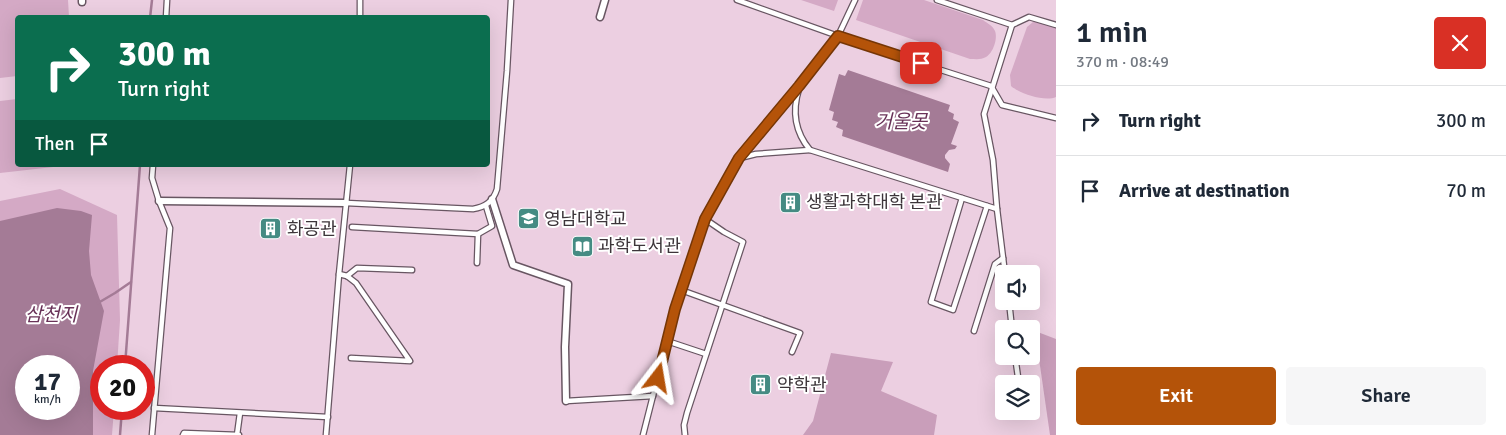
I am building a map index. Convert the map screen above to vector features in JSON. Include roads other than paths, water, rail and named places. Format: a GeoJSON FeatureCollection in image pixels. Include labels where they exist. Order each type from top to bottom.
{"type":"FeatureCollection","features":[{"type":"Feature","properties":{"kind":"street"},"geometry":{"type":"LineString","coordinates":[[600,16],[605,0]]}},
{"type":"Feature","properties":{"kind":"street"},"geometry":{"type":"LineString","coordinates":[[492,199],[513,265],[568,284],[565,347],[566,401]]}},
{"type":"Feature","properties":{"kind":"street"},"geometry":{"type":"LineString","coordinates":[[159,201],[346,203]]}},
{"type":"Feature","properties":{"kind":"lane"},"geometry":{"type":"LineString","coordinates":[[166,15],[167,0]]}},
{"type":"Feature","properties":{"kind":"lane"},"geometry":{"type":"LineString","coordinates":[[360,0],[360,15]]}},
{"type":"Feature","properties":{"kind":"lane"},"geometry":{"type":"LineString","coordinates":[[346,203],[473,209],[486,206],[492,199],[497,189],[511,0]]}},
{"type":"Feature","properties":{"kind":"lane"},"geometry":{"type":"LineString","coordinates":[[736,0],[838,36],[991,86],[1002,105],[1056,118]]}},
{"type":"Feature","properties":{"kind":"lane"},"geometry":{"type":"LineString","coordinates":[[643,435],[667,341],[705,219],[739,158],[838,36],[855,0]]}},
{"type":"Feature","properties":{"kind":"lane"},"geometry":{"type":"LineString","coordinates":[[937,0],[1012,25],[1029,17],[1056,25]]}},
{"type":"Feature","properties":{"kind":"lane"},"geometry":{"type":"LineString","coordinates":[[1004,265],[993,160],[984,114],[991,86],[1012,25]]}},
{"type":"Feature","properties":{"kind":"lane"},"geometry":{"type":"LineString","coordinates":[[799,86],[795,100],[795,119],[803,142],[810,150]]}},
{"type":"Feature","properties":{"kind":"lane"},"geometry":{"type":"LineString","coordinates":[[739,158],[756,154],[810,150],[997,209]]}},
{"type":"Feature","properties":{"kind":"lane"},"geometry":{"type":"LineString","coordinates":[[153,167],[152,178],[170,228],[155,397]]}},
{"type":"Feature","properties":{"kind":"lane"},"geometry":{"type":"LineString","coordinates":[[326,435],[350,167]]}},
{"type":"Feature","properties":{"kind":"lane"},"geometry":{"type":"LineString","coordinates":[[962,198],[931,302],[954,310],[987,206]]}},
{"type":"Feature","properties":{"kind":"lane"},"geometry":{"type":"LineString","coordinates":[[352,227],[478,234],[492,226],[486,206]]}},
{"type":"Feature","properties":{"kind":"lane"},"geometry":{"type":"LineString","coordinates":[[685,435],[686,413],[744,242],[724,232],[705,219]]}},
{"type":"Feature","properties":{"kind":"lane"},"geometry":{"type":"LineString","coordinates":[[477,263],[478,234]]}},
{"type":"Feature","properties":{"kind":"lane"},"geometry":{"type":"LineString","coordinates":[[974,331],[994,264],[1003,258]]}},
{"type":"Feature","properties":{"kind":"lane"},"geometry":{"type":"LineString","coordinates":[[347,276],[357,268],[412,270]]}},
{"type":"Feature","properties":{"kind":"lane"},"geometry":{"type":"LineString","coordinates":[[339,274],[347,276],[356,283],[410,360],[351,358]]}},
{"type":"Feature","properties":{"kind":"lane"},"geometry":{"type":"LineString","coordinates":[[682,290],[721,306],[800,332],[792,352]]}},
{"type":"Feature","properties":{"kind":"lane"},"geometry":{"type":"LineString","coordinates":[[667,341],[706,354]]}},
{"type":"Feature","properties":{"kind":"lane"},"geometry":{"type":"LineString","coordinates":[[566,401],[653,396]]}},
{"type":"Feature","properties":{"kind":"lane"},"geometry":{"type":"LineString","coordinates":[[155,408],[328,417]]}},
{"type":"Feature","properties":{"kind":"lane"},"geometry":{"type":"LineString","coordinates":[[183,435],[184,433],[238,435],[240,412]]}},
{"type":"Feature","properties":{"kind":"lane"},"geometry":{"type":"LineString","coordinates":[[152,435],[153,420]]}},
{"type":"Feature","properties":{"kind":"water","name":"거울못"},"geometry":{"type":"Polygon","coordinates":[[[848,70],[950,105],[948,111],[954,114],[953,119],[959,122],[951,144],[957,146],[955,149],[949,150],[945,155],[950,164],[948,172],[842,136],[843,130],[836,127],[838,122],[832,120],[834,112],[829,110],[839,74],[845,76],[848,70]]]}},
{"type":"Feature","properties":{"kind":"water","name":"삼천지"},"geometry":{"type":"Polygon","coordinates":[[[57,208],[81,211],[92,215],[89,251],[91,275],[104,311],[96,355],[90,355],[90,420],[93,420],[93,435],[0,435],[0,221],[57,208]]]}},
{"type":"Feature","properties":{"kind":"waterway"},"geometry":{"type":"LineString","coordinates":[[150,15],[152,0]]}},
{"type":"Feature","properties":{"kind":"waterway"},"geometry":{"type":"LineString","coordinates":[[126,355],[140,167]]}},
{"type":"Feature","properties":{"kind":"waterway"},"geometry":{"type":"LineString","coordinates":[[98,303],[131,282]]}},
{"type":"Feature","properties":{"kind":"waterway"},"geometry":{"type":"LineString","coordinates":[[120,435],[121,420]]}},
{"type":"Feature","properties":{"kind":"place","name":"생활과학대학 본관"},"geometry":{"type":"Point","coordinates":[790,202]}},
{"type":"Feature","properties":{"kind":"place","name":"영남대학교"},"geometry":{"type":"Point","coordinates":[528,219]}},
{"type":"Feature","properties":{"kind":"place","name":"화공관"},"geometry":{"type":"Point","coordinates":[271,229]}},
{"type":"Feature","properties":{"kind":"place","name":"과학도서관"},"geometry":{"type":"Point","coordinates":[582,246]}},
{"type":"Feature","properties":{"kind":"place","name":"약학관"},"geometry":{"type":"Point","coordinates":[761,385]}}]}
